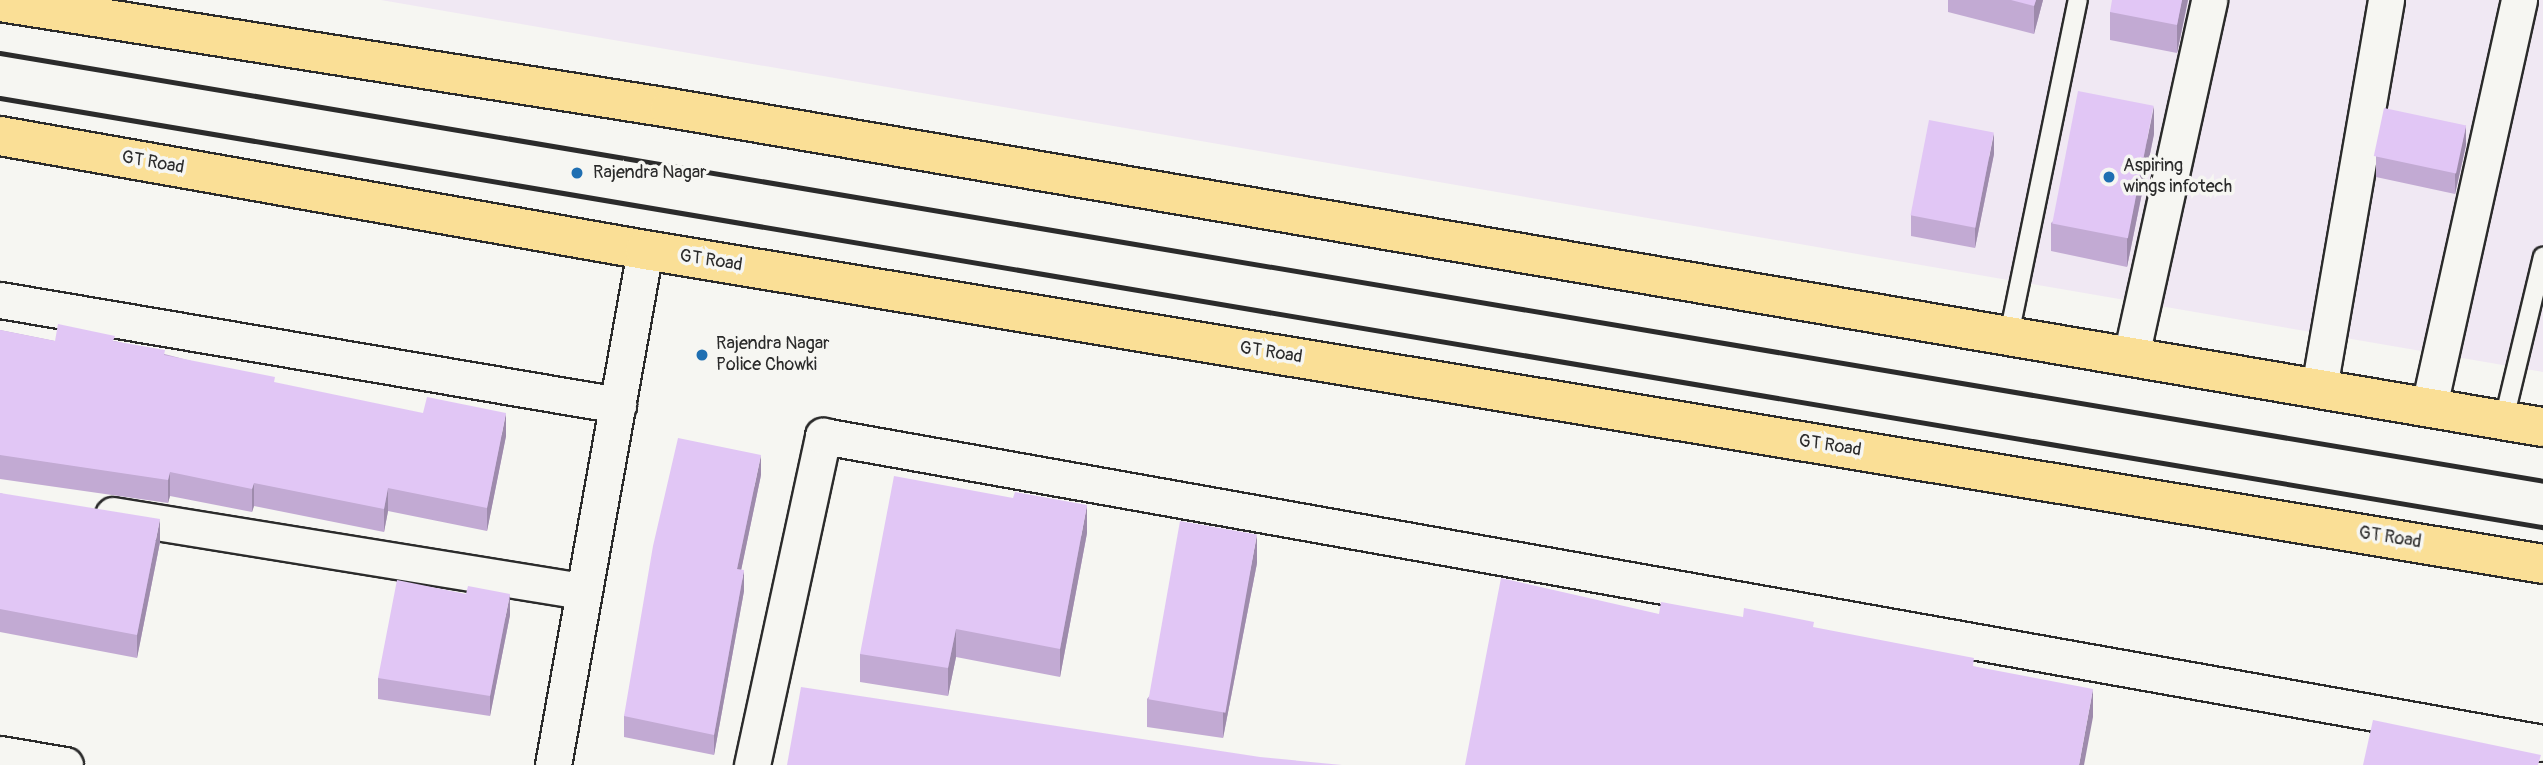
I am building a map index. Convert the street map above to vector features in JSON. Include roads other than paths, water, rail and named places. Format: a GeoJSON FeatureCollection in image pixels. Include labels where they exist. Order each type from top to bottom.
{"type":"FeatureCollection","features":[{"type":"Feature","properties":{"kind":"highway"},"geometry":{"type":"LineString","coordinates":[[8,2],[656,105],[2543,427]]}},
{"type":"Feature","properties":{"kind":"highway","name":"GT Road"},"geometry":{"type":"LineString","coordinates":[[0,136],[645,250],[2543,564]]}},
{"type":"Feature","properties":{"kind":"street"},"geometry":{"type":"LineString","coordinates":[[2131,356],[2209,0]]}},
{"type":"Feature","properties":{"kind":"street"},"geometry":{"type":"LineString","coordinates":[[2319,388],[2386,0]]}},
{"type":"Feature","properties":{"kind":"street"},"geometry":{"type":"LineString","coordinates":[[2429,406],[2519,0]]}},
{"type":"Feature","properties":{"kind":"street"},"geometry":{"type":"LineString","coordinates":[[553,765],[645,250]]}},
{"type":"Feature","properties":{"kind":"street"},"geometry":{"type":"LineString","coordinates":[[0,300],[618,405]]}},
{"type":"Feature","properties":{"kind":"street"},"geometry":{"type":"LineString","coordinates":[[752,765],[782,690],[823,436],[2543,743]]}},
{"type":"Feature","properties":{"kind":"street"},"geometry":{"type":"LineString","coordinates":[[81,509],[583,591]]}},
{"type":"Feature","properties":{"kind":"street"},"geometry":{"type":"LineString","coordinates":[[3,758],[65,765]]}},
{"type":"Feature","properties":{"kind":"lane"},"geometry":{"type":"LineString","coordinates":[[2009,335],[2078,0]]}},
{"type":"Feature","properties":{"kind":"lane"},"geometry":{"type":"LineString","coordinates":[[2504,419],[2543,257]]}},
{"type":"Feature","properties":{"kind":"railway"},"geometry":{"type":"LineString","coordinates":[[0,53],[2543,481]]}},
{"type":"Feature","properties":{"kind":"railway"},"geometry":{"type":"LineString","coordinates":[[0,98],[2543,527]]}},
{"type":"Feature","properties":{"kind":"place","name":"Rajendra Nagar"},"geometry":{"type":"Point","coordinates":[577,173]}},
{"type":"Feature","properties":{"kind":"place","name":"Aspiring wings infotech"},"geometry":{"type":"Point","coordinates":[2109,177]}},
{"type":"Feature","properties":{"kind":"place","name":"Rajendra Nagar Police Chowki"},"geometry":{"type":"Point","coordinates":[702,355]}}]}
